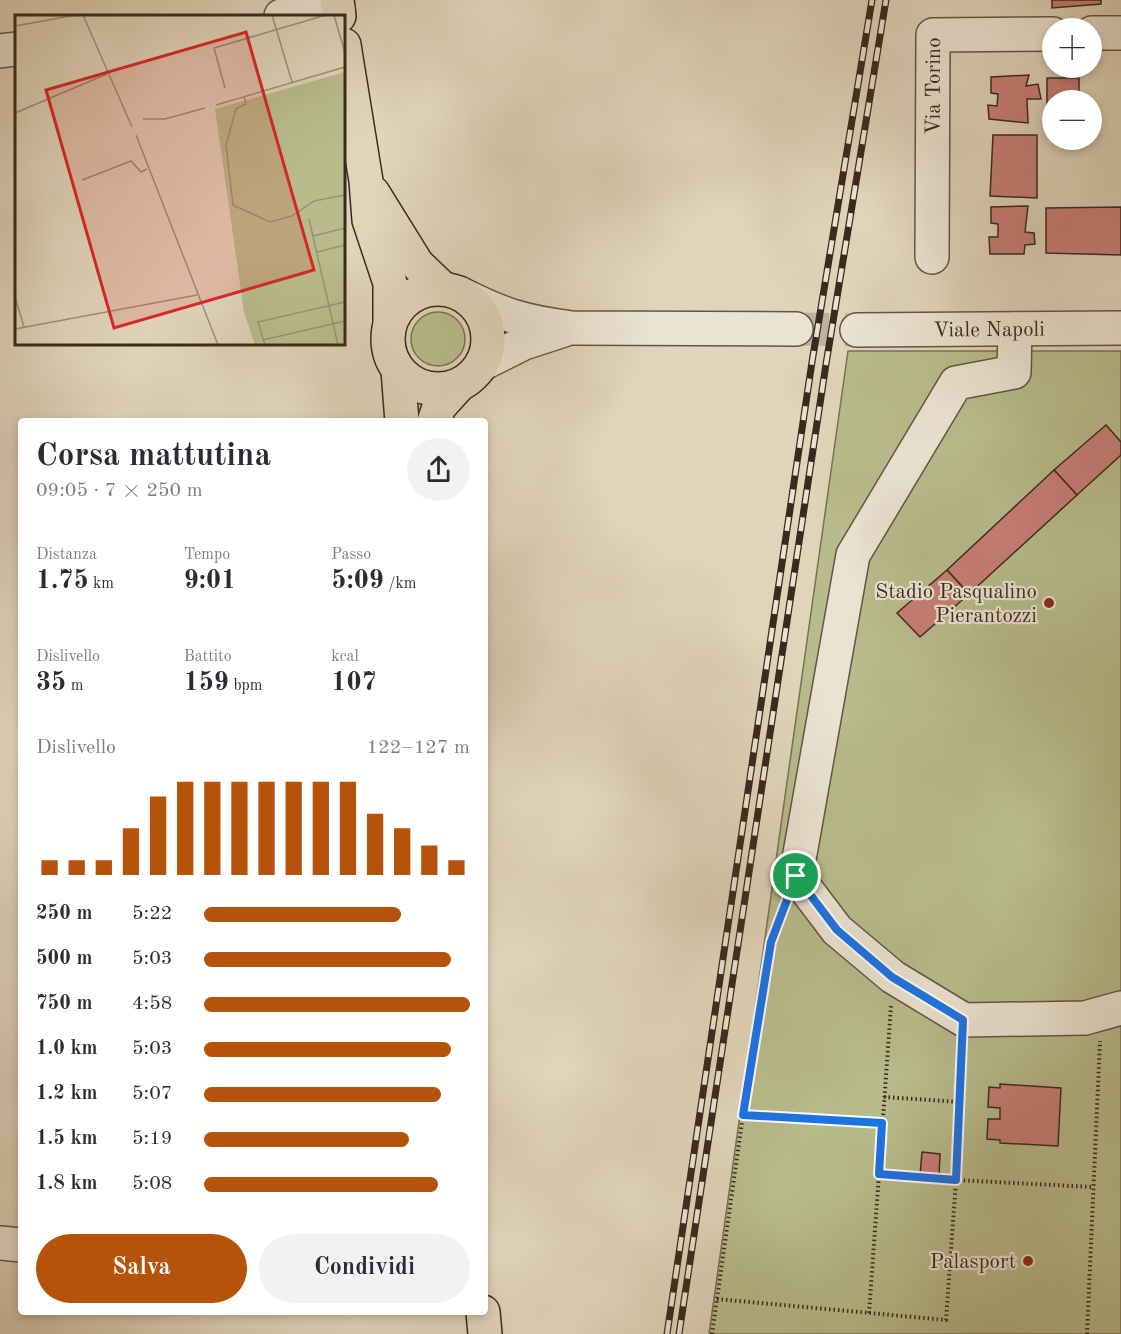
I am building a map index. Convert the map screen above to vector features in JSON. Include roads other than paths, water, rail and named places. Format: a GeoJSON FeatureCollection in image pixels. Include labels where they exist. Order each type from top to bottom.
{"type":"FeatureCollection","features":[{"type":"Feature","properties":{"kind":"main road"},"geometry":{"type":"LineString","coordinates":[[345,51],[366,181],[369,220],[390,283],[390,322],[387,339],[390,355],[398,370],[410,381],[425,388],[442,389],[458,386]]}},
{"type":"Feature","properties":{"kind":"main road"},"geometry":{"type":"LineString","coordinates":[[366,181],[417,264],[451,291],[472,303],[483,316],[488,332],[488,348],[482,364],[472,377],[458,386],[439,407],[435,418]]}},
{"type":"Feature","properties":{"kind":"main road"},"geometry":{"type":"LineString","coordinates":[[390,322],[398,308],[411,297],[426,290],[451,291]]}},
{"type":"Feature","properties":{"kind":"main road"},"geometry":{"type":"LineString","coordinates":[[398,370],[402,418]]}},
{"type":"Feature","properties":{"kind":"main road"},"geometry":{"type":"LineString","coordinates":[[483,1315],[485,1334]]}},
{"type":"Feature","properties":{"kind":"street"},"geometry":{"type":"LineString","coordinates":[[289,15],[338,9]]}},
{"type":"Feature","properties":{"kind":"street"},"geometry":{"type":"LineString","coordinates":[[1102,33],[1121,33]]}},
{"type":"Feature","properties":{"kind":"street","name":"Via Torino"},"geometry":{"type":"LineString","coordinates":[[932,257],[933,34],[1042,34]]}},
{"type":"Feature","properties":{"kind":"street"},"geometry":{"type":"LineString","coordinates":[[0,51],[15,49]]}},
{"type":"Feature","properties":{"kind":"street"},"geometry":{"type":"LineString","coordinates":[[451,291],[500,315],[537,324],[572,328],[796,329]]}},
{"type":"Feature","properties":{"kind":"street"},"geometry":{"type":"LineString","coordinates":[[482,364],[524,343],[572,328]]}},
{"type":"Feature","properties":{"kind":"street"},"geometry":{"type":"LineString","coordinates":[[1015,328],[1014,372],[956,383],[853,555],[796,876],[837,930],[892,977],[963,1020],[1085,1018],[1111,1011]]}},
{"type":"Feature","properties":{"kind":"street","name":"Viale Napoli"},"geometry":{"type":"LineString","coordinates":[[857,330],[1121,328]]}},
{"type":"Feature","properties":{"kind":"street"},"geometry":{"type":"LineString","coordinates":[[0,1243],[18,1245]]}},
{"type":"Feature","properties":{"kind":"tunnel"},"geometry":{"type":"LineString","coordinates":[[796,329],[857,330]]}},
{"type":"Feature","properties":{"kind":"railway"},"geometry":{"type":"LineString","coordinates":[[667,1334],[812,362],[872,0]]}},
{"type":"Feature","properties":{"kind":"railway"},"geometry":{"type":"LineString","coordinates":[[679,1334],[826,364],[886,0]]}},
{"type":"Feature","properties":{"kind":"place","name":"Stadio Pasqualino Pierantozzi"},"geometry":{"type":"Point","coordinates":[1049,603]}},
{"type":"Feature","properties":{"kind":"place","name":"Palasport"},"geometry":{"type":"Point","coordinates":[1028,1261]}}]}
